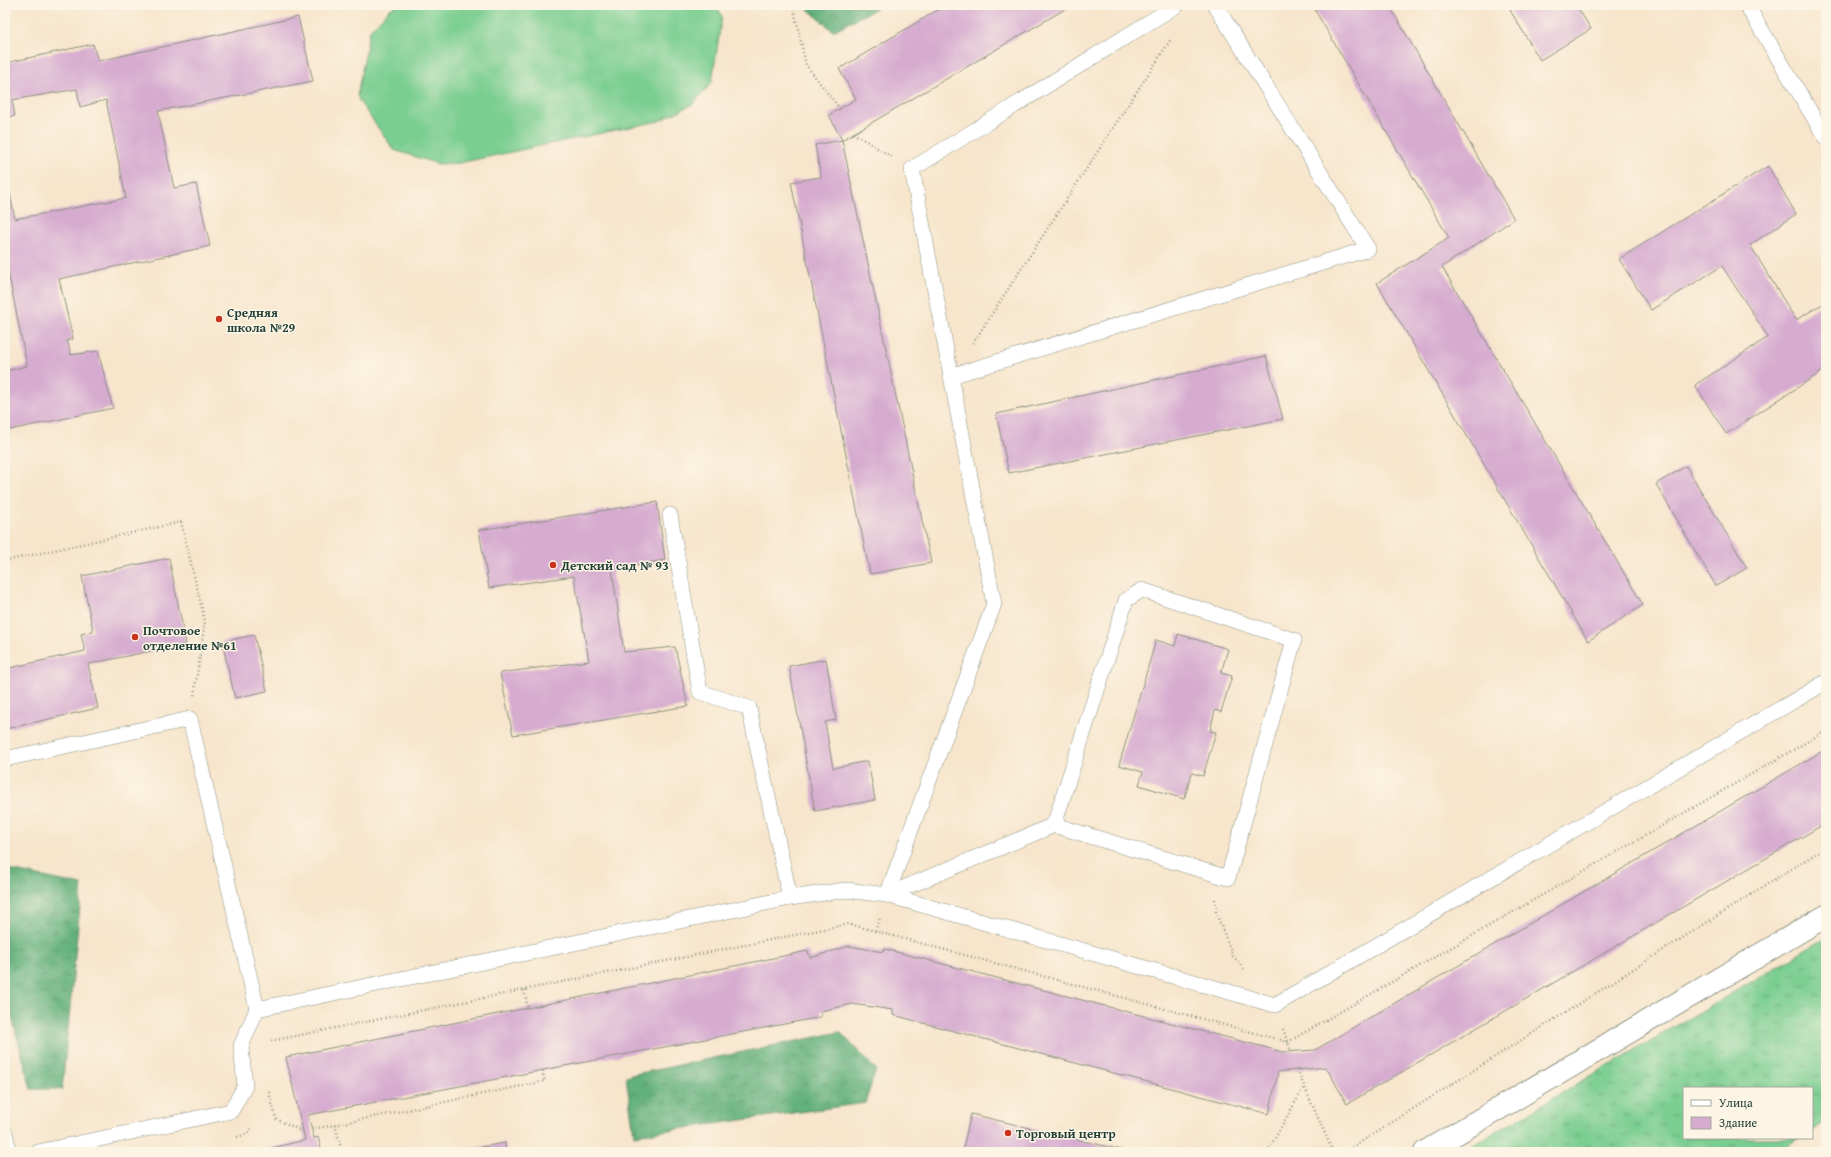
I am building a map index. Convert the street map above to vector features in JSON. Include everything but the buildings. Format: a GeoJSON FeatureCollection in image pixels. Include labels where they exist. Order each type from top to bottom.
{"type":"FeatureCollection","features":[{"type":"Feature","properties":{"kind":"street"},"geometry":{"type":"LineString","coordinates":[[1425,1152],[1826,916]]}},
{"type":"Feature","properties":{"kind":"lane"},"geometry":{"type":"LineString","coordinates":[[887,895],[994,604],[912,169],[1177,5]]}},
{"type":"Feature","properties":{"kind":"lane"},"geometry":{"type":"LineString","coordinates":[[951,376],[1368,249],[1215,5]]}},
{"type":"Feature","properties":{"kind":"lane"},"geometry":{"type":"LineString","coordinates":[[1751,6],[1826,138]]}},
{"type":"Feature","properties":{"kind":"lane"},"geometry":{"type":"LineString","coordinates":[[670,515],[700,692],[749,708],[790,898]]}},
{"type":"Feature","properties":{"kind":"lane"},"geometry":{"type":"LineString","coordinates":[[887,895],[1054,825],[1228,878],[1294,640],[1142,590],[1126,600],[1054,825]]}},
{"type":"Feature","properties":{"kind":"lane"},"geometry":{"type":"LineString","coordinates":[[257,1009],[790,898],[846,890],[887,895],[1275,1005],[1826,682]]}},
{"type":"Feature","properties":{"kind":"lane"},"geometry":{"type":"LineString","coordinates":[[5,759],[190,719],[257,1009],[241,1046],[246,1086],[231,1111],[38,1152]]}},
{"type":"Feature","properties":{"kind":"lane"},"geometry":{"type":"LineString","coordinates":[[5,1133],[9,1152]]}},
{"type":"Feature","properties":{"kind":"path"},"geometry":{"type":"LineString","coordinates":[[793,5],[806,65],[840,109]]}},
{"type":"Feature","properties":{"kind":"path"},"geometry":{"type":"LineString","coordinates":[[951,376],[1172,38]]}},
{"type":"Feature","properties":{"kind":"path"},"geometry":{"type":"LineString","coordinates":[[853,133],[912,169]]}},
{"type":"Feature","properties":{"kind":"path"},"geometry":{"type":"LineString","coordinates":[[5,561],[180,522],[205,621],[190,719]]}},
{"type":"Feature","properties":{"kind":"path"},"geometry":{"type":"LineString","coordinates":[[1344,1152],[1826,847]]}},
{"type":"Feature","properties":{"kind":"path"},"geometry":{"type":"LineString","coordinates":[[1212,873],[1216,913],[1233,956],[1247,973]]}},
{"type":"Feature","properties":{"kind":"path"},"geometry":{"type":"LineString","coordinates":[[524,990],[528,1008]]}},
{"type":"Feature","properties":{"kind":"path"},"geometry":{"type":"LineString","coordinates":[[1288,1042],[1291,1051]]}},
{"type":"Feature","properties":{"kind":"path"},"geometry":{"type":"LineString","coordinates":[[311,1128],[335,1125],[545,1081],[542,1070]]}},
{"type":"Feature","properties":{"kind":"path"},"geometry":{"type":"LineString","coordinates":[[1297,1070],[1333,1152]]}},
{"type":"Feature","properties":{"kind":"path"},"geometry":{"type":"LineString","coordinates":[[1267,1152],[1304,1087]]}},
{"type":"Feature","properties":{"kind":"path"},"geometry":{"type":"LineString","coordinates":[[269,1088],[276,1119],[302,1131]]}},
{"type":"Feature","properties":{"kind":"path"},"geometry":{"type":"LineString","coordinates":[[335,1125],[342,1152]]}},
{"type":"Feature","properties":{"kind":"green space"},"geometry":{"type":"Polygon","coordinates":[[[399,5],[716,5],[722,16],[712,82],[693,104],[659,121],[459,163],[438,164],[394,150],[359,101],[357,95],[370,30],[390,9],[399,5]]]}},
{"type":"Feature","properties":{"kind":"green space"},"geometry":{"type":"Polygon","coordinates":[[[803,5],[883,5],[833,31],[803,5]]]}},
{"type":"Feature","properties":{"kind":"green space"},"geometry":{"type":"Polygon","coordinates":[[[5,869],[82,885],[62,1089],[31,1089],[5,991],[5,869]]]}},
{"type":"Feature","properties":{"kind":"green space"},"geometry":{"type":"Polygon","coordinates":[[[1826,938],[1826,1123],[1813,1130],[1813,1087],[1683,1087],[1683,1139],[1798,1139],[1776,1152],[1461,1152],[1826,938]]]}},
{"type":"Feature","properties":{"kind":"green space"},"geometry":{"type":"Polygon","coordinates":[[[840,1032],[876,1070],[865,1103],[634,1135],[626,1076],[840,1032]]]}},
{"type":"Feature","properties":{"kind":"place","name":"Средняя школа №29"},"geometry":{"type":"Point","coordinates":[219,319]}},
{"type":"Feature","properties":{"kind":"place","name":"Детский сад № 93"},"geometry":{"type":"Point","coordinates":[553,565]}},
{"type":"Feature","properties":{"kind":"place","name":"Почтовое отделение №61"},"geometry":{"type":"Point","coordinates":[135,637]}},
{"type":"Feature","properties":{"kind":"place","name":"Торговый центр"},"geometry":{"type":"Point","coordinates":[1008,1133]}}]}
